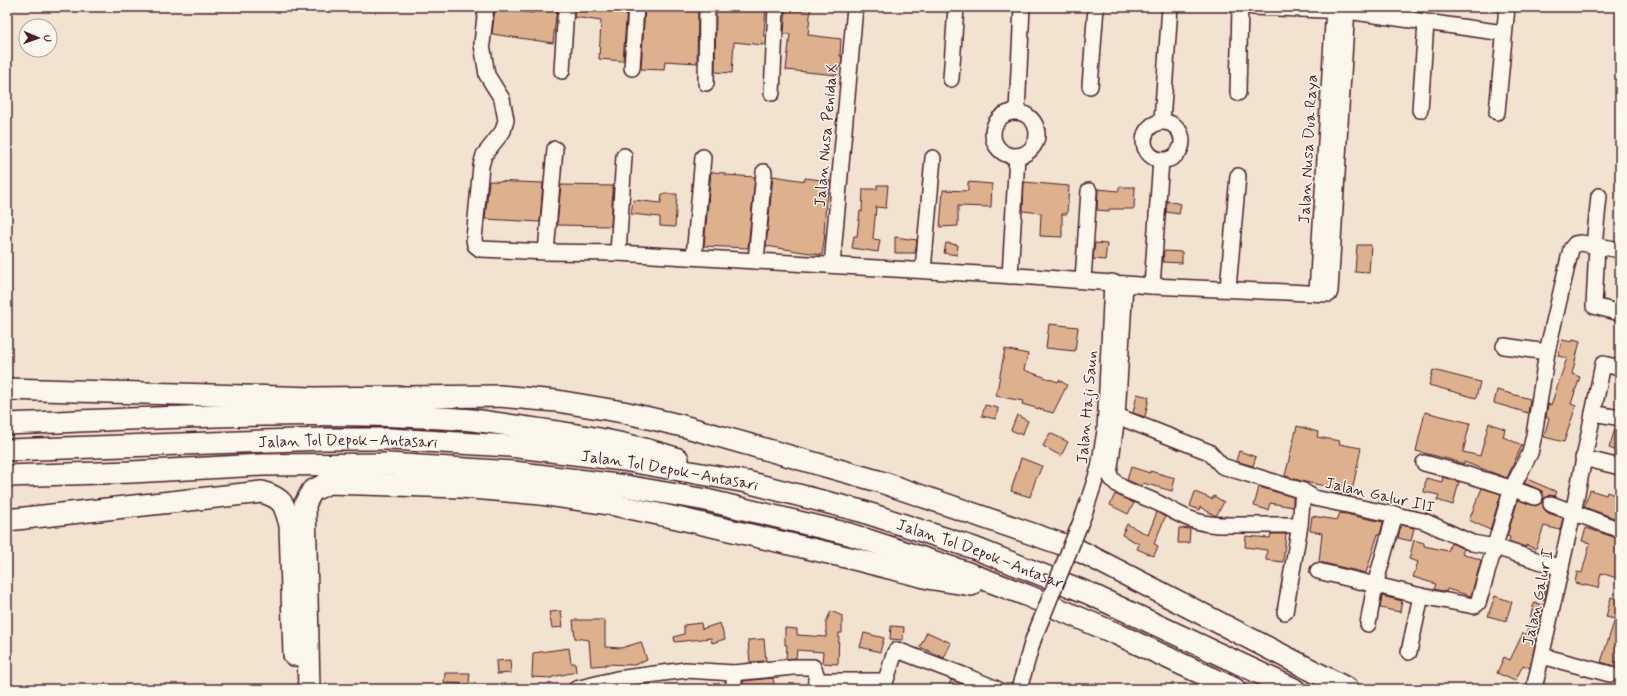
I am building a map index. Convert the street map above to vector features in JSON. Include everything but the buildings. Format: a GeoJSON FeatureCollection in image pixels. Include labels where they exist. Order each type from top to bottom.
{"type":"FeatureCollection","features":[{"type":"Feature","properties":{"kind":"highway"},"geometry":{"type":"LineString","coordinates":[[7,388],[314,398],[499,396],[557,401],[623,412],[683,426],[878,481],[1076,549],[1348,689]]}},
{"type":"Feature","properties":{"kind":"highway"},"geometry":{"type":"LineString","coordinates":[[7,424],[258,414],[375,415],[460,419],[559,432],[648,449],[747,482]]}},
{"type":"Feature","properties":{"kind":"highway","name":"Jalan Tol Depok–Antasari"},"geometry":{"type":"LineString","coordinates":[[7,450],[325,439],[390,439],[518,446],[623,460],[747,482],[861,511],[974,548],[1088,593],[1294,689]]}},
{"type":"Feature","properties":{"kind":"highway","name":"Jalan Tol Depok–Antasari"},"geometry":{"type":"LineString","coordinates":[[7,476],[132,472],[262,465],[388,464],[513,472],[625,486],[706,500],[849,534],[965,572],[1026,595],[1118,634],[1235,689]]}},
{"type":"Feature","properties":{"kind":"highway"},"geometry":{"type":"LineString","coordinates":[[7,488],[132,472]]}},
{"type":"Feature","properties":{"kind":"highway"},"geometry":{"type":"LineString","coordinates":[[309,689],[305,504],[312,491],[328,483],[460,487],[541,494],[610,504],[691,521],[933,579],[1026,595]]}},
{"type":"Feature","properties":{"kind":"highway"},"geometry":{"type":"LineString","coordinates":[[7,520],[262,492],[276,496],[284,505],[290,525],[295,689]]}},
{"type":"Feature","properties":{"kind":"street"},"geometry":{"type":"LineString","coordinates":[[486,7],[482,44],[487,75],[502,99],[506,120],[501,136],[484,155],[481,166],[474,239],[475,244],[480,249],[618,253],[756,260],[1083,280],[1152,286],[1228,288],[1238,176]]}},
{"type":"Feature","properties":{"kind":"street"},"geometry":{"type":"LineString","coordinates":[[562,71],[566,7]]}},
{"type":"Feature","properties":{"kind":"street"},"geometry":{"type":"LineString","coordinates":[[632,68],[636,7]]}},
{"type":"Feature","properties":{"kind":"street"},"geometry":{"type":"LineString","coordinates":[[706,83],[707,7]]}},
{"type":"Feature","properties":{"kind":"street"},"geometry":{"type":"LineString","coordinates":[[772,93],[776,7]]}},
{"type":"Feature","properties":{"kind":"street","name":"Jalan Nusa Penida X"},"geometry":{"type":"LineString","coordinates":[[832,265],[855,7]]}},
{"type":"Feature","properties":{"kind":"street"},"geometry":{"type":"LineString","coordinates":[[951,79],[956,7]]}},
{"type":"Feature","properties":{"kind":"street"},"geometry":{"type":"LineString","coordinates":[[1017,112],[1022,7]]}},
{"type":"Feature","properties":{"kind":"street"},"geometry":{"type":"LineString","coordinates":[[1090,86],[1096,7]]}},
{"type":"Feature","properties":{"kind":"street"},"geometry":{"type":"LineString","coordinates":[[1162,121],[1170,7]]}},
{"type":"Feature","properties":{"kind":"street"},"geometry":{"type":"LineString","coordinates":[[1238,94],[1240,7]]}},
{"type":"Feature","properties":{"kind":"street"},"geometry":{"type":"LineString","coordinates":[[1253,7],[1341,9],[1426,23],[1504,33]]}},
{"type":"Feature","properties":{"kind":"street"},"geometry":{"type":"LineString","coordinates":[[1496,112],[1508,7]]}},
{"type":"Feature","properties":{"kind":"street","name":"Jalan Nusa Dua Raya"},"geometry":{"type":"LineString","coordinates":[[1228,288],[1323,293],[1341,9]]}},
{"type":"Feature","properties":{"kind":"street"},"geometry":{"type":"LineString","coordinates":[[1420,110],[1426,23]]}},
{"type":"Feature","properties":{"kind":"street"},"geometry":{"type":"LineString","coordinates":[[1017,112],[1023,113],[1034,121],[1038,134],[1034,146],[1029,151],[1017,156],[1002,152],[996,146],[994,138],[996,123],[1002,116],[1017,112]]}},
{"type":"Feature","properties":{"kind":"street"},"geometry":{"type":"LineString","coordinates":[[1162,121],[1169,122],[1175,126],[1180,131],[1182,138],[1180,151],[1168,160],[1161,160],[1150,156],[1144,146],[1143,141],[1144,135],[1151,125],[1162,121]]}},
{"type":"Feature","properties":{"kind":"street"},"geometry":{"type":"LineString","coordinates":[[546,252],[555,149]]}},
{"type":"Feature","properties":{"kind":"street"},"geometry":{"type":"LineString","coordinates":[[618,253],[624,156]]}},
{"type":"Feature","properties":{"kind":"street"},"geometry":{"type":"LineString","coordinates":[[1010,276],[1017,156]]}},
{"type":"Feature","properties":{"kind":"street"},"geometry":{"type":"LineString","coordinates":[[694,257],[703,157]]}},
{"type":"Feature","properties":{"kind":"street"},"geometry":{"type":"LineString","coordinates":[[923,270],[933,158]]}},
{"type":"Feature","properties":{"kind":"street"},"geometry":{"type":"LineString","coordinates":[[1152,286],[1161,160]]}},
{"type":"Feature","properties":{"kind":"street"},"geometry":{"type":"LineString","coordinates":[[756,260],[764,172]]}},
{"type":"Feature","properties":{"kind":"street"},"geometry":{"type":"LineString","coordinates":[[1083,280],[1089,191]]}},
{"type":"Feature","properties":{"kind":"street"},"geometry":{"type":"LineString","coordinates":[[1599,196],[1594,306],[1620,313]]}},
{"type":"Feature","properties":{"kind":"street"},"geometry":{"type":"LineString","coordinates":[[1318,571],[1420,596],[1474,606],[1477,604],[1512,488],[1530,453],[1547,352],[1571,249],[1575,244],[1581,243],[1620,250]]}},
{"type":"Feature","properties":{"kind":"street"},"geometry":{"type":"LineString","coordinates":[[1118,283],[1117,416],[1110,474],[1116,484],[1155,501],[1191,520],[1219,525],[1300,526]]}},
{"type":"Feature","properties":{"kind":"street","name":"Jalan Haji Saun"},"geometry":{"type":"LineString","coordinates":[[1020,689],[1033,640],[1084,514],[1099,468],[1105,431],[1118,283]]}},
{"type":"Feature","properties":{"kind":"street"},"geometry":{"type":"LineString","coordinates":[[1504,346],[1547,352]]}},
{"type":"Feature","properties":{"kind":"street","name":"Jalan Galur I"},"geometry":{"type":"LineString","coordinates":[[1534,689],[1573,513],[1603,364],[1620,368]]}},
{"type":"Feature","properties":{"kind":"street"},"geometry":{"type":"LineString","coordinates":[[1593,413],[1620,418]]}},
{"type":"Feature","properties":{"kind":"street","name":"Jalan Galur III"},"geometry":{"type":"LineString","coordinates":[[1117,416],[1209,452],[1222,466],[1303,491],[1314,498],[1428,522],[1472,544],[1494,547],[1561,568]]}},
{"type":"Feature","properties":{"kind":"street"},"geometry":{"type":"LineString","coordinates":[[1583,458],[1620,467]]}},
{"type":"Feature","properties":{"kind":"street"},"geometry":{"type":"LineString","coordinates":[[1424,463],[1512,488],[1535,497]]}},
{"type":"Feature","properties":{"kind":"street"},"geometry":{"type":"LineString","coordinates":[[1285,612],[1300,526],[1303,491]]}},
{"type":"Feature","properties":{"kind":"street"},"geometry":{"type":"LineString","coordinates":[[1551,504],[1620,530]]}},
{"type":"Feature","properties":{"kind":"street"},"geometry":{"type":"LineString","coordinates":[[1368,624],[1375,585],[1395,514]]}},
{"type":"Feature","properties":{"kind":"street"},"geometry":{"type":"LineString","coordinates":[[1409,652],[1420,596]]}},
{"type":"Feature","properties":{"kind":"street"},"geometry":{"type":"LineString","coordinates":[[576,689],[617,679],[686,670],[734,672],[793,666],[813,667],[816,674],[815,685],[884,685],[897,650],[997,689]]}},
{"type":"Feature","properties":{"kind":"street"},"geometry":{"type":"LineString","coordinates":[[1542,656],[1610,674]]}},
{"type":"Feature","properties":{"kind":"street"},"geometry":{"type":"LineString","coordinates":[[734,672],[734,689]]}}]}
